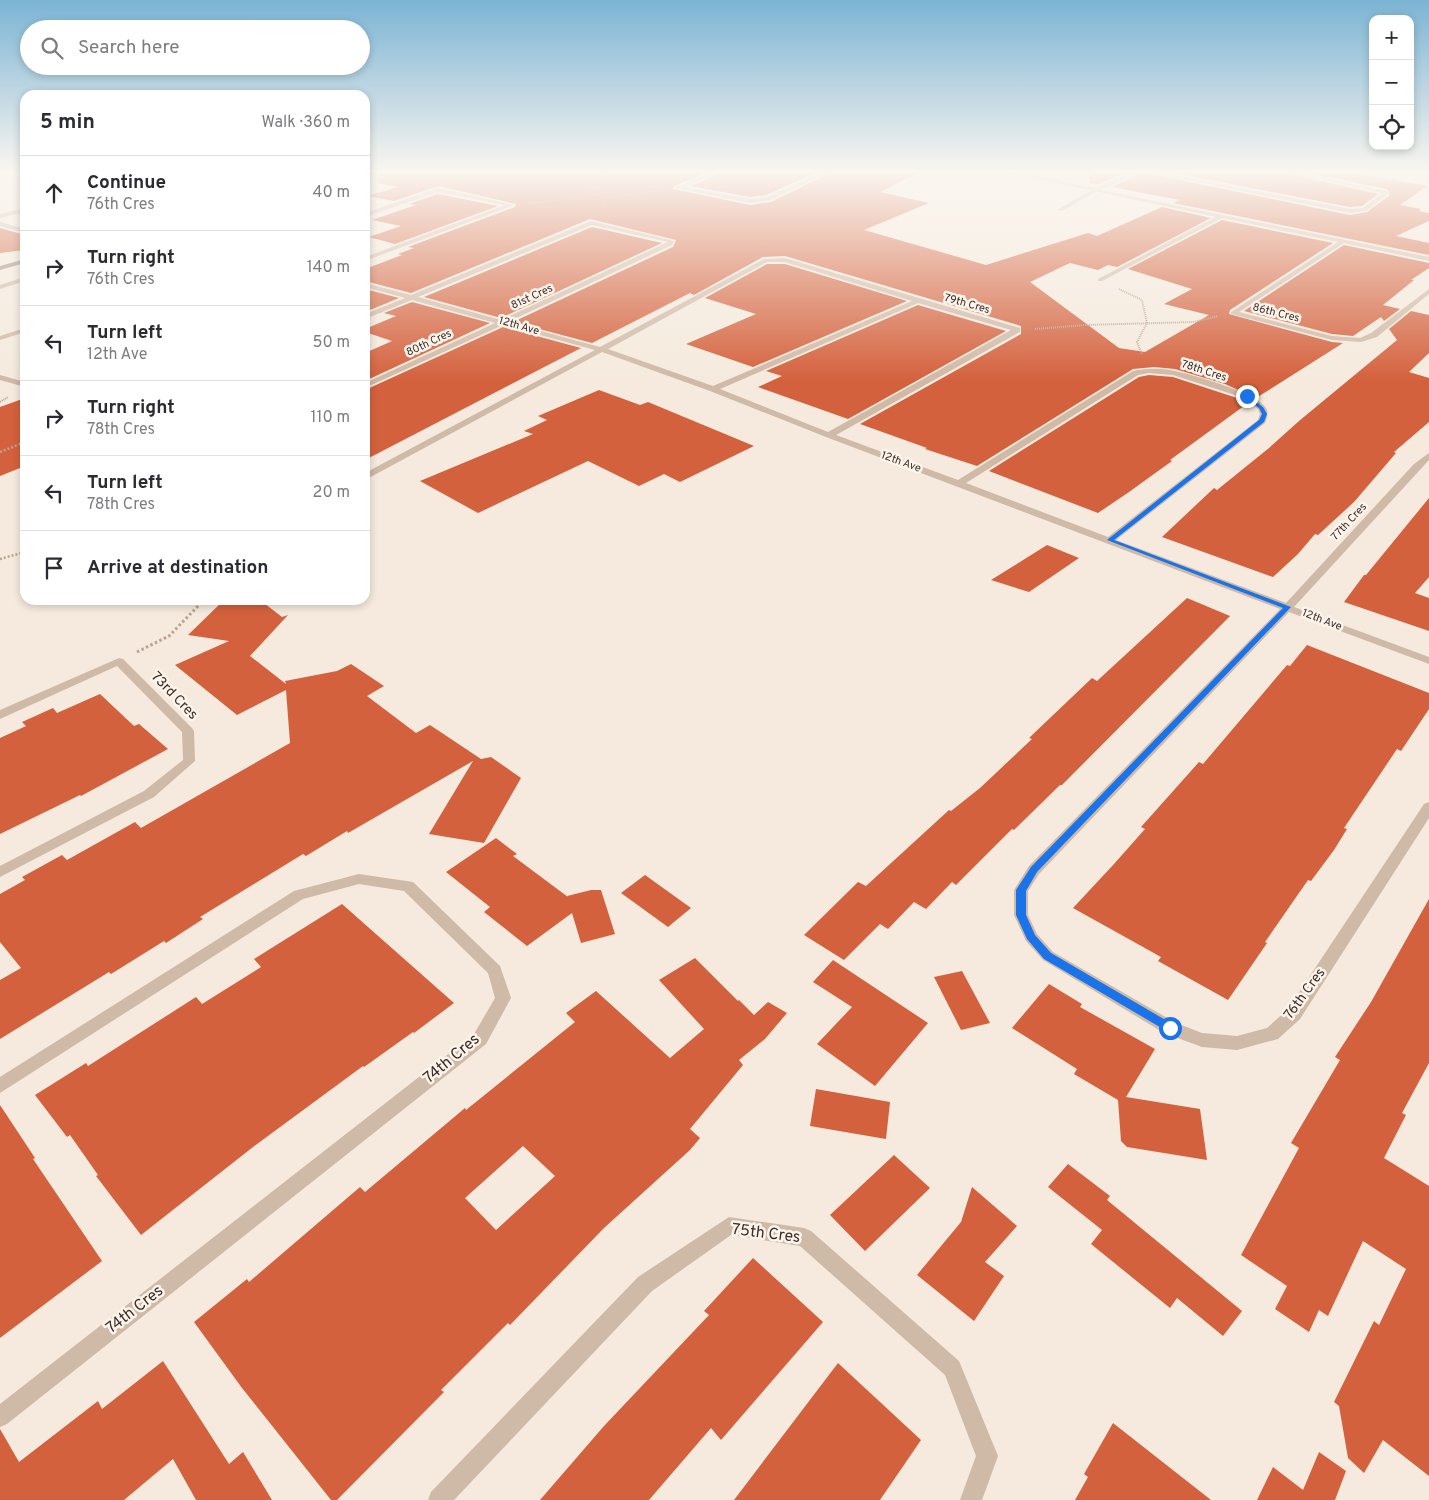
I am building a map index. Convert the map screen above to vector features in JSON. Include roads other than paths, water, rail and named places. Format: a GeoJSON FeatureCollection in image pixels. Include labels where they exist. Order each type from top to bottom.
{"type":"FeatureCollection","features":[{"type":"Feature","properties":{"kind":"street"},"geometry":{"type":"LineString","coordinates":[[370,257],[414,241]]}},
{"type":"Feature","properties":{"kind":"street","name":"81st Cres"},"geometry":{"type":"LineString","coordinates":[[412,298],[548,241]]}},
{"type":"Feature","properties":{"kind":"street","name":"81st Cres"},"geometry":{"type":"LineString","coordinates":[[503,321],[670,244],[671,241]]}},
{"type":"Feature","properties":{"kind":"street"},"geometry":{"type":"LineString","coordinates":[[1100,280],[1174,241]]}},
{"type":"Feature","properties":{"kind":"street"},"geometry":{"type":"LineString","coordinates":[[1344,241],[1429,259]]}},
{"type":"Feature","properties":{"kind":"street","name":"86th Cres"},"geometry":{"type":"LineString","coordinates":[[1344,241],[1233,313],[1332,338],[1361,340],[1374,335],[1429,291]]}},
{"type":"Feature","properties":{"kind":"street","name":"79th Cres"},"geometry":{"type":"LineString","coordinates":[[370,475],[604,350],[766,260],[785,260],[1017,330],[829,435]]}},
{"type":"Feature","properties":{"kind":"street"},"geometry":{"type":"LineString","coordinates":[[0,268],[20,262]]}},
{"type":"Feature","properties":{"kind":"street"},"geometry":{"type":"LineString","coordinates":[[0,287],[20,281]]}},
{"type":"Feature","properties":{"kind":"street","name":"12th Ave"},"geometry":{"type":"LineString","coordinates":[[370,286],[604,350],[713,389],[829,435],[1288,607],[1429,662]]}},
{"type":"Feature","properties":{"kind":"street"},"geometry":{"type":"LineString","coordinates":[[370,315],[412,298]]}},
{"type":"Feature","properties":{"kind":"street"},"geometry":{"type":"LineString","coordinates":[[713,389],[918,301]]}},
{"type":"Feature","properties":{"kind":"street","name":"80th Cres"},"geometry":{"type":"LineString","coordinates":[[370,384],[503,321]]}},
{"type":"Feature","properties":{"kind":"street"},"geometry":{"type":"LineString","coordinates":[[0,338],[20,332]]}},
{"type":"Feature","properties":{"kind":"street","name":"78th Cres"},"geometry":{"type":"LineString","coordinates":[[960,483],[1136,373],[1149,371],[1174,373],[1247,396],[1262,408],[1264,414],[1262,421],[1110,540]]}},
{"type":"Feature","properties":{"kind":"street"},"geometry":{"type":"LineString","coordinates":[[0,377],[20,384]]}},
{"type":"Feature","properties":{"kind":"street","name":"77th Cres"},"geometry":{"type":"LineString","coordinates":[[1288,607],[1417,466],[1429,456]]}},
{"type":"Feature","properties":{"kind":"street","name":"76th Cres"},"geometry":{"type":"LineString","coordinates":[[1288,607],[1034,870],[1021,890],[1021,915],[1031,937],[1048,956],[1170,1028],[1202,1040],[1237,1043],[1272,1034],[1294,1014],[1429,807]]}},
{"type":"Feature","properties":{"kind":"street","name":"73rd Cres"},"geometry":{"type":"LineString","coordinates":[[0,714],[119,660],[188,732],[188,761],[149,794],[0,872]]}},
{"type":"Feature","properties":{"kind":"street","name":"74th Cres"},"geometry":{"type":"LineString","coordinates":[[0,1086],[299,894],[359,879],[408,886],[495,970],[503,998],[480,1039],[0,1417]]}},
{"type":"Feature","properties":{"kind":"street","name":"75th Cres"},"geometry":{"type":"LineString","coordinates":[[439,1500],[645,1284],[729,1226],[804,1237],[952,1368],[987,1456],[971,1500]]}}]}
